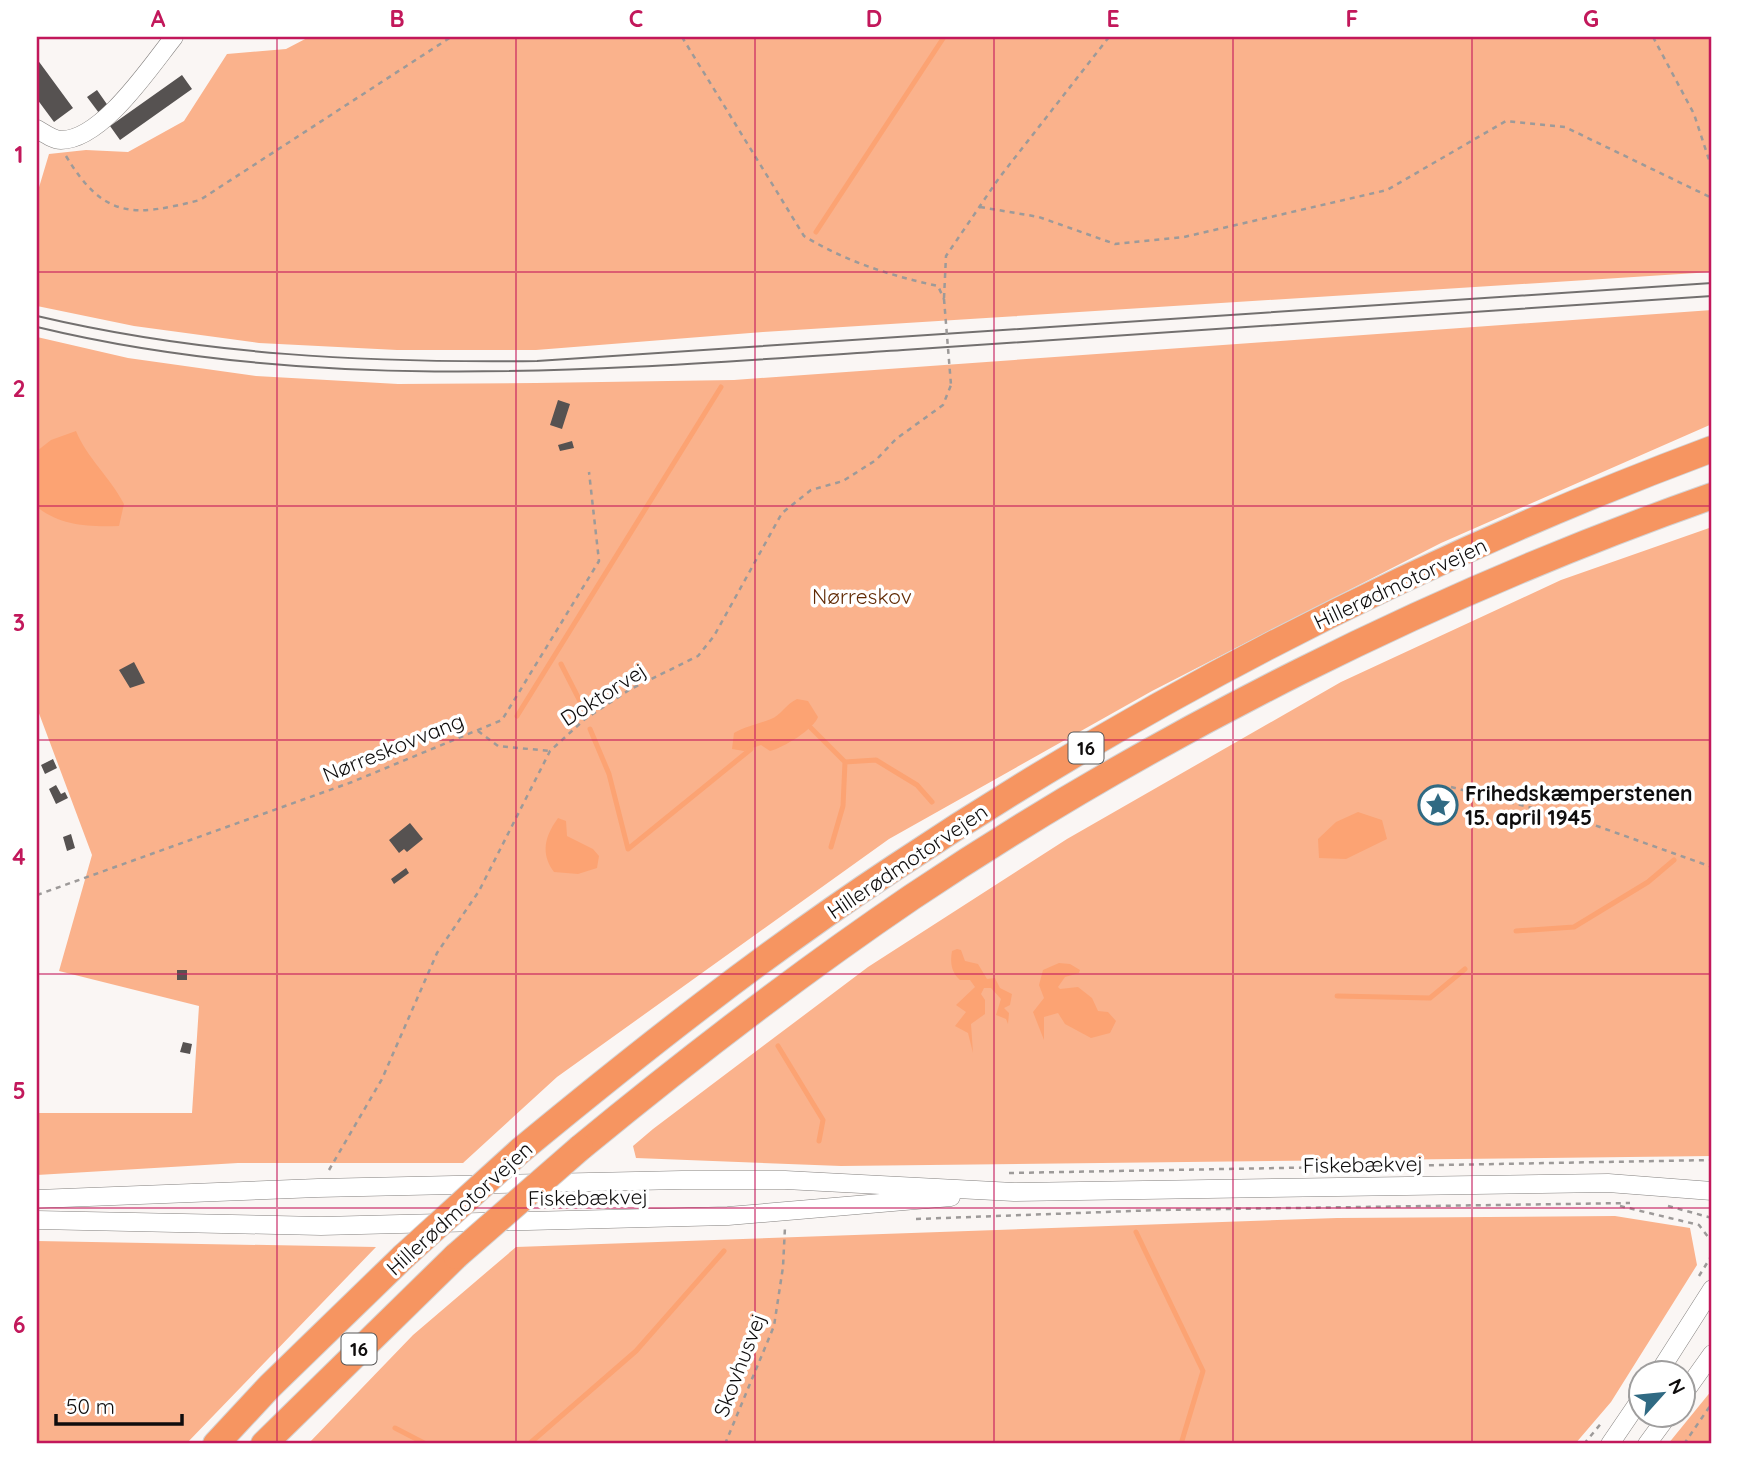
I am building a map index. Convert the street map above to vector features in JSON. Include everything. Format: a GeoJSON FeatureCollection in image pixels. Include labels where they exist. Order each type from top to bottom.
{"type":"FeatureCollection","features":[{"type":"Feature","properties":{"kind":"highway","name":"Hillerødmotorvejen"},"geometry":{"type":"LineString","coordinates":[[216,1444],[270,1386],[403,1257],[521,1150],[714,995],[891,870],[1014,790],[1280,640],[1473,547],[1619,484],[1712,449]]}},
{"type":"Feature","properties":{"kind":"highway","name":"Hillerødmotorvejen"},"geometry":{"type":"LineString","coordinates":[[264,1444],[456,1256],[580,1147],[733,1026],[912,897],[1031,822],[1147,755],[1295,675],[1458,598],[1627,526],[1712,496]]}},
{"type":"Feature","properties":{"kind":"street"},"geometry":{"type":"LineString","coordinates":[[37,129],[57,141],[72,139],[98,125],[174,37]]}},
{"type":"Feature","properties":{"kind":"street","name":"Fiskebækvej"},"geometry":{"type":"LineString","coordinates":[[37,1199],[318,1188],[785,1180],[1014,1192],[1608,1183],[1712,1191]]}},
{"type":"Feature","properties":{"kind":"street","name":"Fiskebækvej"},"geometry":{"type":"LineString","coordinates":[[37,1220],[321,1226],[728,1216],[1014,1192]]}},
{"type":"Feature","properties":{"kind":"street"},"geometry":{"type":"LineString","coordinates":[[1668,1358],[1712,1289]]}},
{"type":"Feature","properties":{"kind":"street"},"geometry":{"type":"LineString","coordinates":[[1696,1376],[1712,1354]]}},
{"type":"Feature","properties":{"kind":"street"},"geometry":{"type":"LineString","coordinates":[[1610,1444],[1626,1420]]}},
{"type":"Feature","properties":{"kind":"street"},"geometry":{"type":"LineString","coordinates":[[1647,1444],[1659,1428]]}},
{"type":"Feature","properties":{"kind":"path"},"geometry":{"type":"LineString","coordinates":[[57,141],[92,192],[109,205],[155,211],[200,200],[451,37]]}},
{"type":"Feature","properties":{"kind":"path"},"geometry":{"type":"LineString","coordinates":[[682,37],[804,236],[832,253],[905,279],[939,286],[944,299]]}},
{"type":"Feature","properties":{"kind":"path","name":"Doktorvej"},"geometry":{"type":"LineString","coordinates":[[318,1188],[382,1079],[436,953],[479,891],[550,751],[585,719],[629,690],[698,656],[714,636],[782,513],[811,490],[843,481],[876,460],[896,439],[943,405],[951,385],[944,299],[946,256],[1109,37]]}},
{"type":"Feature","properties":{"kind":"path"},"geometry":{"type":"LineString","coordinates":[[1653,37],[1694,114],[1712,169]]}},
{"type":"Feature","properties":{"kind":"path"},"geometry":{"type":"LineString","coordinates":[[981,207],[1039,217],[1115,244],[1184,237],[1387,190],[1506,121],[1565,127],[1712,198]]}},
{"type":"Feature","properties":{"kind":"path","name":"Nørreskovvang"},"geometry":{"type":"LineString","coordinates":[[37,895],[352,782],[502,720],[599,561],[589,472]]}},
{"type":"Feature","properties":{"kind":"path"},"geometry":{"type":"LineString","coordinates":[[477,730],[498,747],[550,751]]}},
{"type":"Feature","properties":{"kind":"path"},"geometry":{"type":"LineString","coordinates":[[1451,787],[1583,821],[1712,867]]}},
{"type":"Feature","properties":{"kind":"path"},"geometry":{"type":"LineString","coordinates":[[1636,1203],[1617,1205],[1699,1224],[1712,1242]]}},
{"type":"Feature","properties":{"kind":"path"},"geometry":{"type":"LineString","coordinates":[[1660,1204],[1712,1218]]}},
{"type":"Feature","properties":{"kind":"path","name":"Skovhusvej"},"geometry":{"type":"LineString","coordinates":[[725,1444],[774,1326],[783,1266],[785,1212]]}},
{"type":"Feature","properties":{"kind":"path"},"geometry":{"type":"LineString","coordinates":[[1684,1444],[1712,1402]]}},
{"type":"Feature","properties":{"kind":"green space"},"geometry":{"type":"Polygon","coordinates":[[[309,37],[1712,37],[1712,272],[763,332],[536,350],[397,350],[259,343],[134,326],[37,306],[37,194],[49,154],[86,150],[128,152],[184,121],[227,54],[286,49],[309,37]]]}},
{"type":"Feature","properties":{"kind":"green space","name":"Nørreskov"},"geometry":{"type":"Polygon","coordinates":[[[1712,310],[1712,424],[1441,543],[1152,691],[889,839],[557,1077],[463,1163],[238,1163],[37,1175],[37,1113],[192,1113],[199,1006],[59,971],[92,855],[37,708],[37,337],[128,358],[256,376],[398,384],[734,380],[1712,310]]]}},
{"type":"Feature","properties":{"kind":"green space"},"geometry":{"type":"Polygon","coordinates":[[[1712,527],[1712,1156],[841,1166],[636,1158],[633,1146],[653,1129],[868,967],[1067,839],[1341,682],[1561,580],[1712,527]]]}},
{"type":"Feature","properties":{"kind":"green space"},"geometry":{"type":"Polygon","coordinates":[[[1615,1216],[1690,1228],[1697,1265],[1639,1358],[1626,1358],[1626,1378],[1611,1402],[1575,1444],[308,1444],[413,1335],[516,1247],[1337,1218],[1615,1216]]]}},
{"type":"Feature","properties":{"kind":"green space"},"geometry":{"type":"Polygon","coordinates":[[[37,1241],[376,1247],[186,1444],[37,1444],[37,1241]]]}},
{"type":"Feature","properties":{"kind":"green space"},"geometry":{"type":"Polygon","coordinates":[[[1712,1390],[1712,1444],[1668,1444],[1681,1428],[1696,1428],[1696,1410],[1712,1390]]]}},
{"type":"Feature","properties":{"kind":"shaded area"},"geometry":{"type":"Polygon","coordinates":[[[76,431],[124,504],[119,526],[66,522],[37,507],[37,451],[51,440],[76,431]]]}},
{"type":"Feature","properties":{"kind":"shaded area"},"geometry":{"type":"Polygon","coordinates":[[[797,699],[808,701],[818,717],[804,732],[770,751],[761,745],[744,751],[732,749],[734,733],[774,717],[797,699]]]}},
{"type":"Feature","properties":{"kind":"shaded area"},"geometry":{"type":"Polygon","coordinates":[[[1358,812],[1382,820],[1387,839],[1346,859],[1319,858],[1318,839],[1336,822],[1358,812]]]}},
{"type":"Feature","properties":{"kind":"shaded area"},"geometry":{"type":"Polygon","coordinates":[[[558,818],[566,821],[567,836],[593,849],[599,856],[597,868],[578,874],[554,872],[547,858],[546,845],[558,818]]]}},
{"type":"Feature","properties":{"kind":"shaded area"},"geometry":{"type":"Polygon","coordinates":[[[961,950],[965,961],[978,964],[987,979],[995,978],[1000,988],[1012,994],[1010,1005],[1004,1008],[1009,1013],[1008,1024],[1006,1019],[996,1015],[1001,999],[991,988],[984,988],[981,994],[985,1000],[985,1014],[971,1024],[973,1053],[968,1033],[955,1026],[966,1012],[956,1005],[975,987],[970,980],[960,980],[953,970],[952,951],[961,950]]]}},
{"type":"Feature","properties":{"kind":"shaded area"},"geometry":{"type":"Polygon","coordinates":[[[1059,963],[1070,964],[1080,970],[1079,973],[1065,977],[1058,987],[1078,987],[1092,998],[1098,1011],[1108,1012],[1116,1021],[1110,1033],[1091,1038],[1065,1024],[1058,1013],[1044,1017],[1044,1040],[1033,1012],[1044,998],[1039,985],[1043,970],[1059,963]]]}},
{"type":"Feature","properties":{"kind":"building"},"geometry":{"type":"Polygon","coordinates":[[[37,59],[73,108],[54,122],[37,99],[37,59]]]}},
{"type":"Feature","properties":{"kind":"building"},"geometry":{"type":"Polygon","coordinates":[[[182,75],[192,89],[120,140],[110,126],[182,75]]]}},
{"type":"Feature","properties":{"kind":"building"},"geometry":{"type":"Polygon","coordinates":[[[97,90],[111,110],[102,117],[87,97],[97,90]]]}},
{"type":"Feature","properties":{"kind":"building"},"geometry":{"type":"Polygon","coordinates":[[[558,400],[570,404],[562,429],[550,425],[558,400]]]}},
{"type":"Feature","properties":{"kind":"building"},"geometry":{"type":"Polygon","coordinates":[[[572,441],[574,448],[560,451],[558,445],[572,441]]]}},
{"type":"Feature","properties":{"kind":"building"},"geometry":{"type":"Polygon","coordinates":[[[134,662],[145,683],[130,688],[119,670],[134,662]]]}},
{"type":"Feature","properties":{"kind":"building"},"geometry":{"type":"Polygon","coordinates":[[[53,759],[57,768],[45,774],[41,765],[53,759]]]}},
{"type":"Feature","properties":{"kind":"building"},"geometry":{"type":"Polygon","coordinates":[[[56,785],[61,794],[65,792],[68,798],[56,804],[49,789],[56,785]]]}},
{"type":"Feature","properties":{"kind":"building"},"geometry":{"type":"Polygon","coordinates":[[[410,823],[423,839],[407,852],[404,849],[399,853],[389,840],[410,823]]]}},
{"type":"Feature","properties":{"kind":"building"},"geometry":{"type":"Polygon","coordinates":[[[71,834],[75,848],[67,851],[63,837],[71,834]]]}},
{"type":"Feature","properties":{"kind":"building"},"geometry":{"type":"Polygon","coordinates":[[[406,868],[409,873],[394,884],[391,879],[406,868]]]}},
{"type":"Feature","properties":{"kind":"building"},"geometry":{"type":"Polygon","coordinates":[[[177,970],[187,970],[187,980],[177,980],[177,970]]]}},
{"type":"Feature","properties":{"kind":"building"},"geometry":{"type":"Polygon","coordinates":[[[183,1042],[192,1044],[190,1054],[180,1052],[183,1042]]]}},
{"type":"Feature","properties":{"kind":"waterway"},"geometry":{"type":"LineString","coordinates":[[816,232],[944,37]]}},
{"type":"Feature","properties":{"kind":"waterway"},"geometry":{"type":"LineString","coordinates":[[517,716],[721,387]]}},
{"type":"Feature","properties":{"kind":"waterway"},"geometry":{"type":"LineString","coordinates":[[561,664],[584,709]]}},
{"type":"Feature","properties":{"kind":"waterway"},"geometry":{"type":"LineString","coordinates":[[811,728],[845,762],[843,806],[831,847]]}},
{"type":"Feature","properties":{"kind":"waterway"},"geometry":{"type":"LineString","coordinates":[[590,729],[609,774],[628,849],[751,749]]}},
{"type":"Feature","properties":{"kind":"waterway"},"geometry":{"type":"LineString","coordinates":[[845,762],[876,760],[917,785],[932,802]]}},
{"type":"Feature","properties":{"kind":"waterway"},"geometry":{"type":"LineString","coordinates":[[1516,931],[1574,927],[1648,882],[1674,860]]}},
{"type":"Feature","properties":{"kind":"waterway"},"geometry":{"type":"LineString","coordinates":[[1337,996],[1430,998],[1465,969]]}},
{"type":"Feature","properties":{"kind":"waterway"},"geometry":{"type":"LineString","coordinates":[[778,1046],[823,1120],[819,1141]]}},
{"type":"Feature","properties":{"kind":"waterway"},"geometry":{"type":"LineString","coordinates":[[1136,1232],[1203,1371],[1181,1444]]}},
{"type":"Feature","properties":{"kind":"waterway"},"geometry":{"type":"LineString","coordinates":[[529,1444],[636,1351],[724,1251]]}},
{"type":"Feature","properties":{"kind":"waterway"},"geometry":{"type":"LineString","coordinates":[[395,1428],[426,1444]]}},
{"type":"Feature","properties":{"kind":"tram line"},"geometry":{"type":"LineString","coordinates":[[37,316],[161,340],[285,354],[410,360],[537,361],[1712,283]]}},
{"type":"Feature","properties":{"kind":"tram line"},"geometry":{"type":"LineString","coordinates":[[37,327],[144,349],[252,362],[360,370],[468,372],[685,364],[1712,296]]}},
{"type":"Feature","properties":{"kind":"place","name":"Frihedskæmperstenen 15. april 1945"},"geometry":{"type":"Point","coordinates":[1438,805]}}]}
